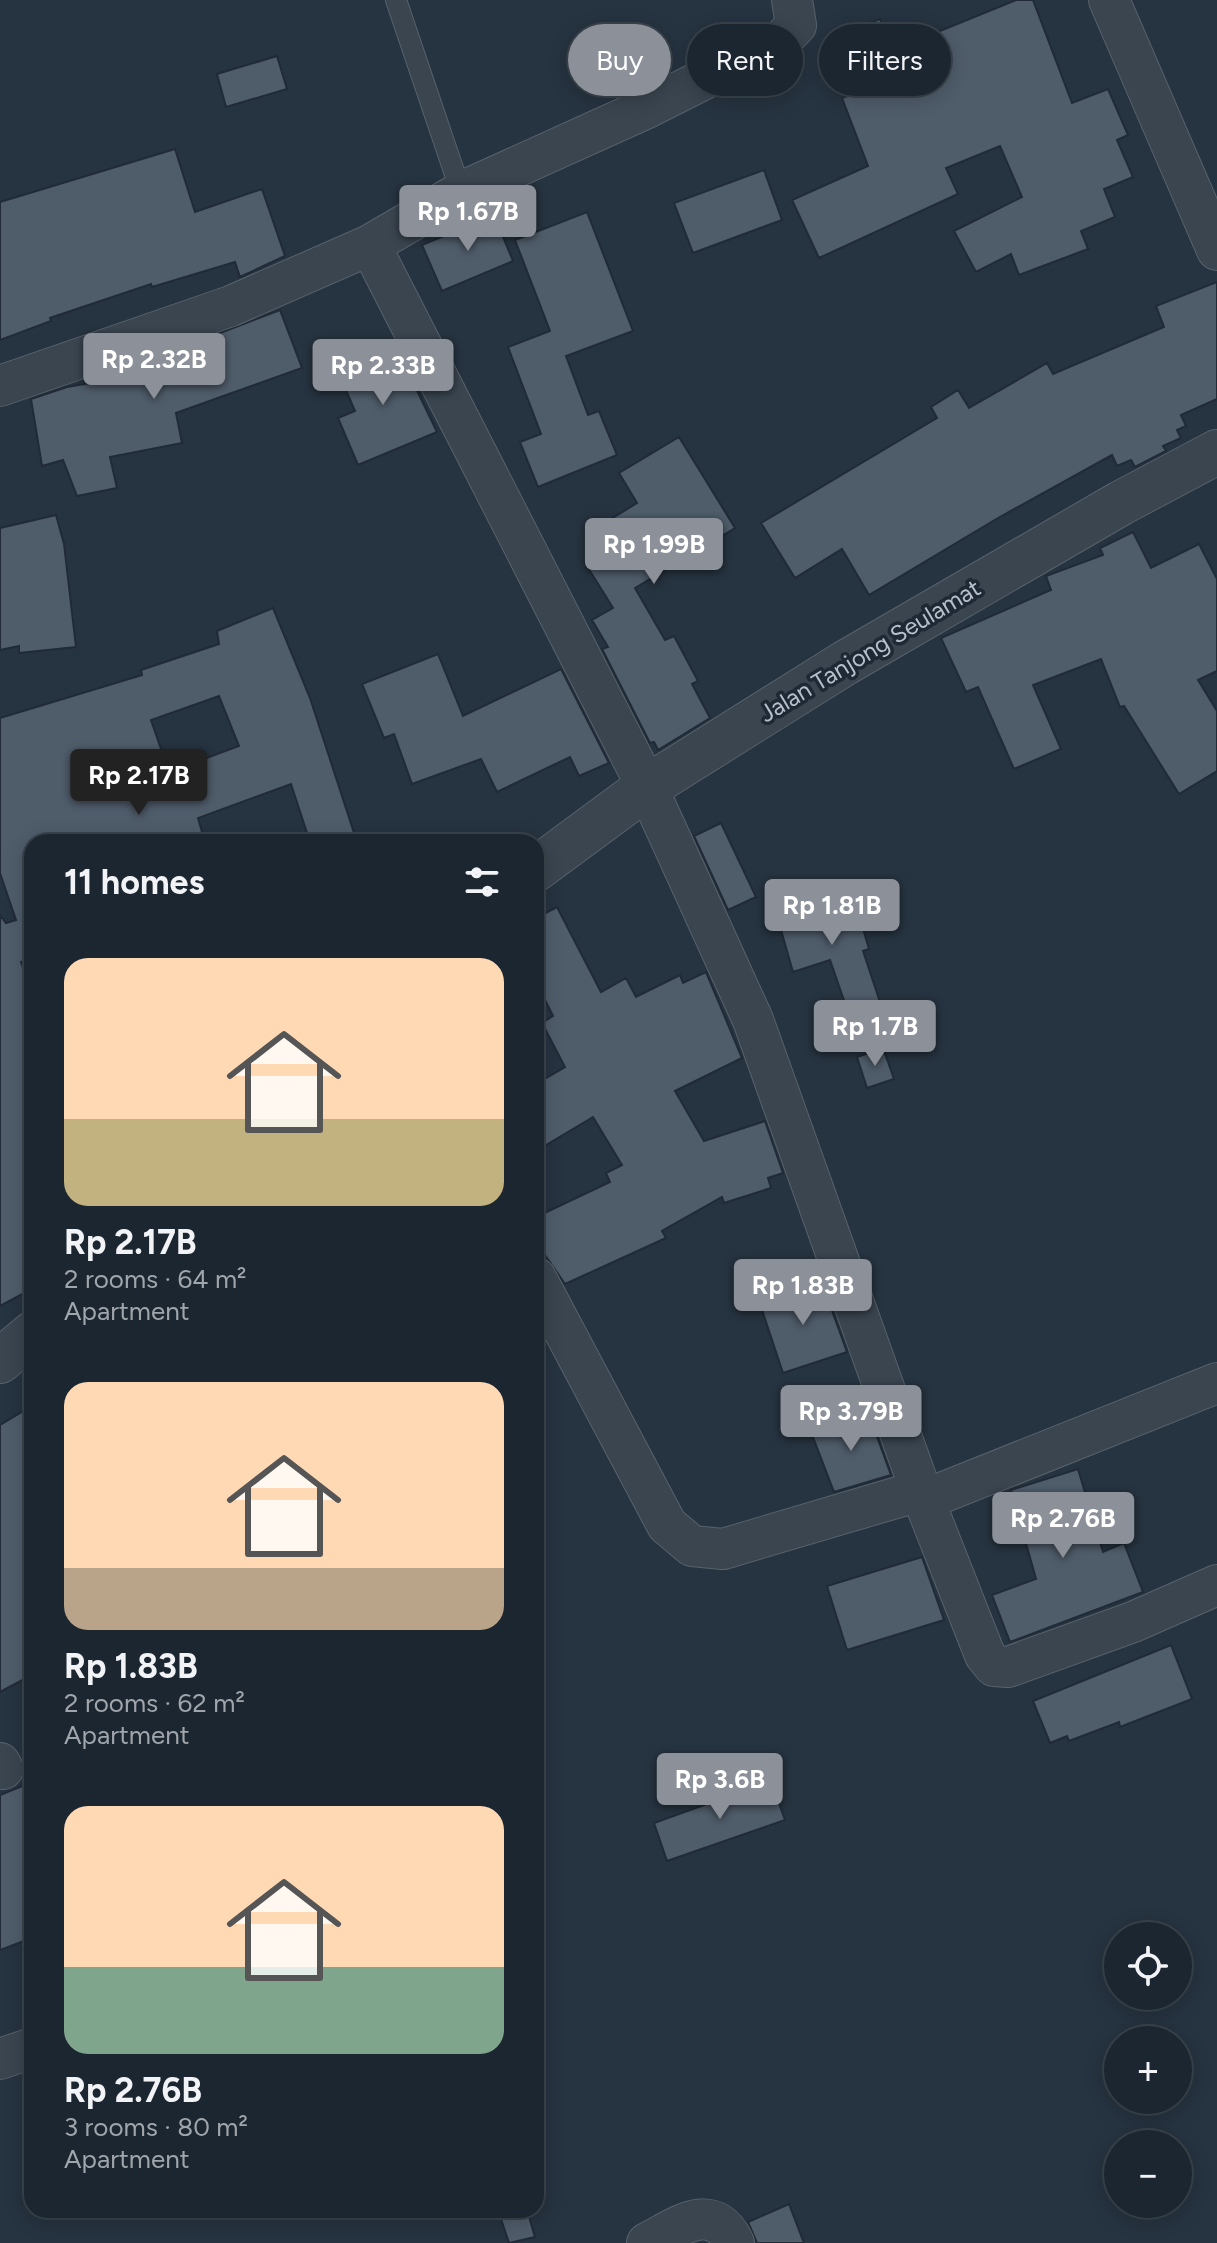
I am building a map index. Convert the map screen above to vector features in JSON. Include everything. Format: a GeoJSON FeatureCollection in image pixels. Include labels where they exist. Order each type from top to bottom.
{"type":"FeatureCollection","features":[{"type":"Feature","properties":{"kind":"street"},"geometry":{"type":"LineString","coordinates":[[1109,0],[1217,250]]}},
{"type":"Feature","properties":{"kind":"street"},"geometry":{"type":"LineString","coordinates":[[0,386],[231,306],[370,245],[461,192],[649,107],[782,40],[796,25],[801,3]]}},
{"type":"Feature","properties":{"kind":"street"},"geometry":{"type":"LineString","coordinates":[[370,245],[647,787],[753,1020],[924,1500],[985,1655],[994,1666],[1008,1667],[1217,1585]]}},
{"type":"Feature","properties":{"kind":"street","name":"Jalan Tanjong Seulamat"},"geometry":{"type":"LineString","coordinates":[[544,863],[647,787],[845,663],[1121,503],[1217,452]]}},
{"type":"Feature","properties":{"kind":"street"},"geometry":{"type":"LineString","coordinates":[[544,1293],[667,1525],[692,1546],[723,1549],[909,1494],[924,1500],[1217,1383]]}},
{"type":"Feature","properties":{"kind":"street"},"geometry":{"type":"LineString","coordinates":[[0,1361],[24,1341]]}},
{"type":"Feature","properties":{"kind":"street"},"geometry":{"type":"LineString","coordinates":[[0,2059],[24,2051]]}},
{"type":"Feature","properties":{"kind":"street"},"geometry":{"type":"LineString","coordinates":[[647,2243],[692,2220],[712,2219],[727,2229],[734,2243]]}},
{"type":"Feature","properties":{"kind":"lane"},"geometry":{"type":"LineString","coordinates":[[396,0],[461,192]]}},
{"type":"Feature","properties":{"kind":"building"},"geometry":{"type":"Polygon","coordinates":[[[1016,0],[1033,0],[1072,103],[1108,89],[1128,135],[1117,140],[1133,177],[1104,189],[1115,217],[1081,231],[1088,249],[1019,275],[1011,254],[976,272],[954,231],[1022,197],[1000,146],[946,168],[958,194],[819,258],[792,200],[868,166],[842,98],[951,96],[951,27],[1016,0]]]}},
{"type":"Feature","properties":{"kind":"building"},"geometry":{"type":"Polygon","coordinates":[[[277,56],[287,89],[226,107],[217,74],[277,56]]]}},
{"type":"Feature","properties":{"kind":"building"},"geometry":{"type":"Polygon","coordinates":[[[175,149],[195,212],[262,189],[285,256],[240,277],[235,262],[152,287],[151,284],[50,318],[51,321],[0,340],[0,202],[175,149]]]}},
{"type":"Feature","properties":{"kind":"building"},"geometry":{"type":"Polygon","coordinates":[[[764,170],[782,220],[693,253],[674,203],[764,170]]]}},
{"type":"Feature","properties":{"kind":"building"},"geometry":{"type":"Polygon","coordinates":[[[587,212],[633,331],[566,356],[588,415],[599,411],[617,455],[538,487],[520,442],[541,434],[508,347],[550,331],[515,240],[587,212]]]}},
{"type":"Feature","properties":{"kind":"building"},"geometry":{"type":"Polygon","coordinates":[[[494,215],[513,261],[442,291],[422,245],[494,215]]]}},
{"type":"Feature","properties":{"kind":"building"},"geometry":{"type":"Polygon","coordinates":[[[1217,282],[1217,399],[1181,415],[1186,426],[1177,430],[1181,438],[1163,446],[1166,451],[1135,467],[1131,460],[1117,466],[1112,455],[869,595],[842,549],[795,578],[761,523],[937,418],[931,407],[958,390],[969,408],[1047,363],[1053,374],[1164,327],[1156,306],[1217,282]]]}},
{"type":"Feature","properties":{"kind":"building"},"geometry":{"type":"Polygon","coordinates":[[[280,310],[302,368],[176,413],[182,443],[110,457],[117,488],[77,496],[63,460],[42,466],[31,399],[67,387],[197,365],[189,345],[280,310]]]}},
{"type":"Feature","properties":{"kind":"building"},"geometry":{"type":"Polygon","coordinates":[[[396,347],[437,432],[358,465],[338,418],[355,411],[338,372],[396,347]]]}},
{"type":"Feature","properties":{"kind":"building"},"geometry":{"type":"Polygon","coordinates":[[[679,437],[735,528],[635,588],[665,640],[674,636],[698,681],[692,684],[710,718],[658,750],[654,742],[650,743],[602,649],[608,647],[592,620],[613,608],[585,563],[596,556],[588,542],[602,534],[598,527],[637,503],[619,473],[679,437]]]}},
{"type":"Feature","properties":{"kind":"building"},"geometry":{"type":"Polygon","coordinates":[[[56,515],[64,544],[76,647],[19,653],[19,646],[0,650],[0,528],[56,515]]]}},
{"type":"Feature","properties":{"kind":"building"},"geometry":{"type":"Polygon","coordinates":[[[1133,532],[1151,568],[1199,544],[1217,579],[1217,671],[1198,680],[1217,711],[1217,771],[1179,794],[1124,706],[1120,707],[1101,659],[1033,685],[1061,749],[1014,769],[978,687],[966,692],[941,638],[1051,590],[1046,576],[1103,555],[1100,548],[1133,532]]]}},
{"type":"Feature","properties":{"kind":"building"},"geometry":{"type":"Polygon","coordinates":[[[273,608],[310,698],[354,834],[307,834],[291,784],[198,818],[203,834],[24,834],[24,961],[21,962],[24,970],[24,1293],[0,1306],[0,915],[6,923],[16,920],[0,873],[0,718],[142,675],[141,670],[219,644],[217,631],[273,608]],[[219,696],[151,720],[169,772],[239,746],[219,696]]]}},
{"type":"Feature","properties":{"kind":"building"},"geometry":{"type":"Polygon","coordinates":[[[438,654],[463,716],[561,669],[609,763],[579,776],[570,757],[497,792],[481,759],[412,784],[394,734],[384,738],[362,684],[438,654]]]}},
{"type":"Feature","properties":{"kind":"building"},"geometry":{"type":"Polygon","coordinates":[[[721,823],[756,897],[728,910],[694,836],[721,823]]]}},
{"type":"Feature","properties":{"kind":"building"},"geometry":{"type":"Polygon","coordinates":[[[853,894],[869,949],[863,951],[880,1002],[848,1012],[830,960],[793,972],[777,916],[853,894]]]}},
{"type":"Feature","properties":{"kind":"building"},"geometry":{"type":"Polygon","coordinates":[[[557,907],[601,992],[626,978],[636,997],[680,975],[683,983],[706,972],[742,1058],[675,1091],[704,1141],[765,1121],[783,1173],[768,1178],[771,1188],[724,1203],[722,1197],[662,1231],[666,1238],[565,1284],[544,1254],[544,1213],[610,1182],[606,1173],[622,1165],[593,1117],[544,1146],[544,1079],[565,1067],[544,1027],[544,1022],[553,1016],[544,998],[544,914],[557,907]]]}},
{"type":"Feature","properties":{"kind":"building"},"geometry":{"type":"Polygon","coordinates":[[[883,1048],[894,1079],[867,1088],[857,1057],[883,1048]]]}},
{"type":"Feature","properties":{"kind":"building"},"geometry":{"type":"Polygon","coordinates":[[[821,1280],[847,1352],[783,1373],[759,1301],[821,1280]]]}},
{"type":"Feature","properties":{"kind":"building"},"geometry":{"type":"Polygon","coordinates":[[[24,1411],[24,1679],[0,1692],[0,1425],[24,1411]]]}},
{"type":"Feature","properties":{"kind":"building"},"geometry":{"type":"Polygon","coordinates":[[[868,1412],[891,1475],[834,1492],[811,1432],[868,1412]]]}},
{"type":"Feature","properties":{"kind":"building"},"geometry":{"type":"Polygon","coordinates":[[[1078,1469],[1103,1552],[1124,1543],[1143,1592],[1010,1642],[992,1595],[1036,1579],[1011,1490],[1078,1469]]]}},
{"type":"Feature","properties":{"kind":"building"},"geometry":{"type":"Polygon","coordinates":[[[922,1557],[944,1620],[847,1650],[827,1586],[922,1557]]]}},
{"type":"Feature","properties":{"kind":"building"},"geometry":{"type":"Polygon","coordinates":[[[1171,1645],[1192,1699],[1120,1727],[1119,1722],[1069,1741],[1067,1736],[1050,1743],[1033,1701],[1171,1645]]]}},
{"type":"Feature","properties":{"kind":"building"},"geometry":{"type":"Polygon","coordinates":[[[771,1781],[785,1820],[667,1861],[654,1823],[771,1781]]]}},
{"type":"Feature","properties":{"kind":"building"},"geometry":{"type":"Polygon","coordinates":[[[24,1785],[24,1941],[0,1950],[0,1795],[24,1785]]]}},
{"type":"Feature","properties":{"kind":"building"},"geometry":{"type":"Polygon","coordinates":[[[789,2204],[804,2243],[757,2243],[748,2222],[789,2204]]]}},
{"type":"Feature","properties":{"kind":"building"},"geometry":{"type":"Polygon","coordinates":[[[501,2218],[529,2218],[535,2237],[509,2243],[501,2218]]]}}]}
